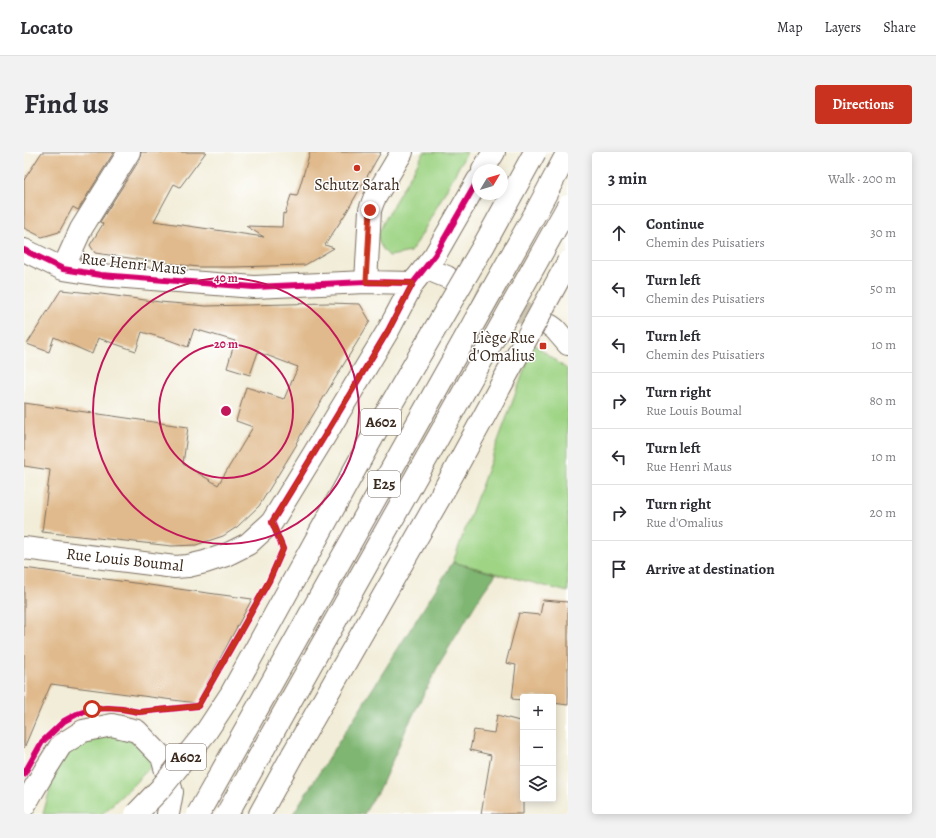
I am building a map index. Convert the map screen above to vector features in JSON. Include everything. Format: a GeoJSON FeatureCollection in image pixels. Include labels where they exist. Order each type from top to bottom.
{"type":"FeatureCollection","features":[{"type":"Feature","properties":{"kind":"main road"},"geometry":{"type":"LineString","coordinates":[[63,269],[81,229],[129,152]]}},
{"type":"Feature","properties":{"kind":"main road"},"geometry":{"type":"LineString","coordinates":[[366,282],[370,210],[374,199],[402,152]]}},
{"type":"Feature","properties":{"kind":"main road"},"geometry":{"type":"LineString","coordinates":[[487,164],[494,152]]}},
{"type":"Feature","properties":{"kind":"main road","name":"A602"},"geometry":{"type":"LineString","coordinates":[[136,814],[162,788],[206,732],[231,694],[382,420],[484,245],[535,152]]}},
{"type":"Feature","properties":{"kind":"main road","name":"E25"},"geometry":{"type":"LineString","coordinates":[[198,814],[536,212],[568,152]]}},
{"type":"Feature","properties":{"kind":"main road","name":"Rue Louis Boumal"},"geometry":{"type":"LineString","coordinates":[[24,548],[182,567],[205,562],[226,555],[248,544],[272,522],[389,329],[419,275],[434,255],[472,190]]}},
{"type":"Feature","properties":{"kind":"main road","name":"E25"},"geometry":{"type":"LineString","coordinates":[[227,814],[568,206]]}},
{"type":"Feature","properties":{"kind":"main road","name":"Rue Henri Maus"},"geometry":{"type":"LineString","coordinates":[[24,250],[63,269],[101,275],[254,287],[366,282],[419,275],[447,278]]}},
{"type":"Feature","properties":{"kind":"main road"},"geometry":{"type":"LineString","coordinates":[[260,814],[444,490],[568,262]]}},
{"type":"Feature","properties":{"kind":"main road"},"geometry":{"type":"LineString","coordinates":[[24,806],[61,745],[83,731],[112,725],[137,731],[162,757],[172,792],[168,814]]}},
{"type":"Feature","properties":{"kind":"green space"},"geometry":{"type":"Polygon","coordinates":[[[424,152],[467,152],[418,241],[410,252],[389,256],[379,242],[378,237],[380,231],[384,221],[424,152]]]}},
{"type":"Feature","properties":{"kind":"green space"},"geometry":{"type":"Polygon","coordinates":[[[534,344],[568,370],[568,592],[453,562],[534,344]]]}},
{"type":"Feature","properties":{"kind":"green space"},"geometry":{"type":"Polygon","coordinates":[[[453,562],[496,574],[483,592],[439,664],[407,727],[382,784],[364,814],[293,814],[453,562]]]}},
{"type":"Feature","properties":{"kind":"green space"},"geometry":{"type":"Polygon","coordinates":[[[102,735],[117,736],[131,740],[155,762],[102,814],[43,814],[56,768],[73,746],[102,735]]]}},
{"type":"Feature","properties":{"kind":"building"},"geometry":{"type":"Polygon","coordinates":[[[42,152],[114,152],[78,210],[73,207],[59,232],[42,237],[24,228],[24,180],[42,152]]]}},
{"type":"Feature","properties":{"kind":"building"},"geometry":{"type":"Polygon","coordinates":[[[141,152],[206,152],[180,187],[174,184],[154,221],[264,237],[246,226],[282,227],[283,213],[285,214],[291,195],[297,196],[310,152],[381,152],[346,213],[325,245],[334,248],[305,265],[198,267],[95,253],[90,245],[103,224],[100,222],[140,159],[141,152]]]}},
{"type":"Feature","properties":{"kind":"building"},"geometry":{"type":"Polygon","coordinates":[[[61,290],[206,306],[329,303],[360,304],[370,321],[259,506],[237,527],[223,536],[196,545],[172,546],[42,532],[50,470],[24,466],[24,403],[188,427],[183,464],[218,485],[253,427],[236,421],[246,387],[284,399],[298,367],[258,352],[250,375],[227,368],[235,341],[194,329],[188,347],[142,332],[136,351],[98,338],[92,354],[54,337],[49,352],[27,344],[61,290]]]}},
{"type":"Feature","properties":{"kind":"building"},"geometry":{"type":"Polygon","coordinates":[[[24,568],[252,599],[196,703],[51,684],[24,748],[24,568]]]}},
{"type":"Feature","properties":{"kind":"building"},"geometry":{"type":"Polygon","coordinates":[[[543,600],[568,602],[568,705],[556,703],[556,694],[520,694],[520,700],[512,699],[516,665],[506,663],[519,613],[540,615],[543,600]]]}},
{"type":"Feature","properties":{"kind":"building"},"geometry":{"type":"Polygon","coordinates":[[[497,715],[520,721],[520,802],[523,802],[523,814],[481,814],[491,755],[470,750],[474,730],[494,733],[497,715]]]}},
{"type":"Feature","properties":{"kind":"tunnel"},"geometry":{"type":"LineString","coordinates":[[447,277],[551,326]]}},
{"type":"Feature","properties":{"kind":"cycle path"},"geometry":{"type":"LineString","coordinates":[[24,774],[42,742],[64,721],[77,714],[92,709],[108,708],[139,712],[198,706],[269,581],[283,549],[272,522],[389,329],[413,283],[435,255],[472,190]]}},
{"type":"Feature","properties":{"kind":"cycle path"},"geometry":{"type":"LineString","coordinates":[[24,250],[63,269],[101,275],[254,287],[366,282],[413,283]]}},
{"type":"Feature","properties":{"kind":"place","name":"Schutz Sarah"},"geometry":{"type":"Point","coordinates":[357,168]}},
{"type":"Feature","properties":{"kind":"place","name":"Liège Rue d'Omalius"},"geometry":{"type":"Point","coordinates":[543,346]}},
{"type":"Feature","properties":{"kind":"route"},"geometry":{"type":"LineString","coordinates":[[92,709],[108,708],[139,712],[198,706],[269,581],[283,549],[272,522],[389,329],[413,283],[366,282],[370,210]]}}]}
